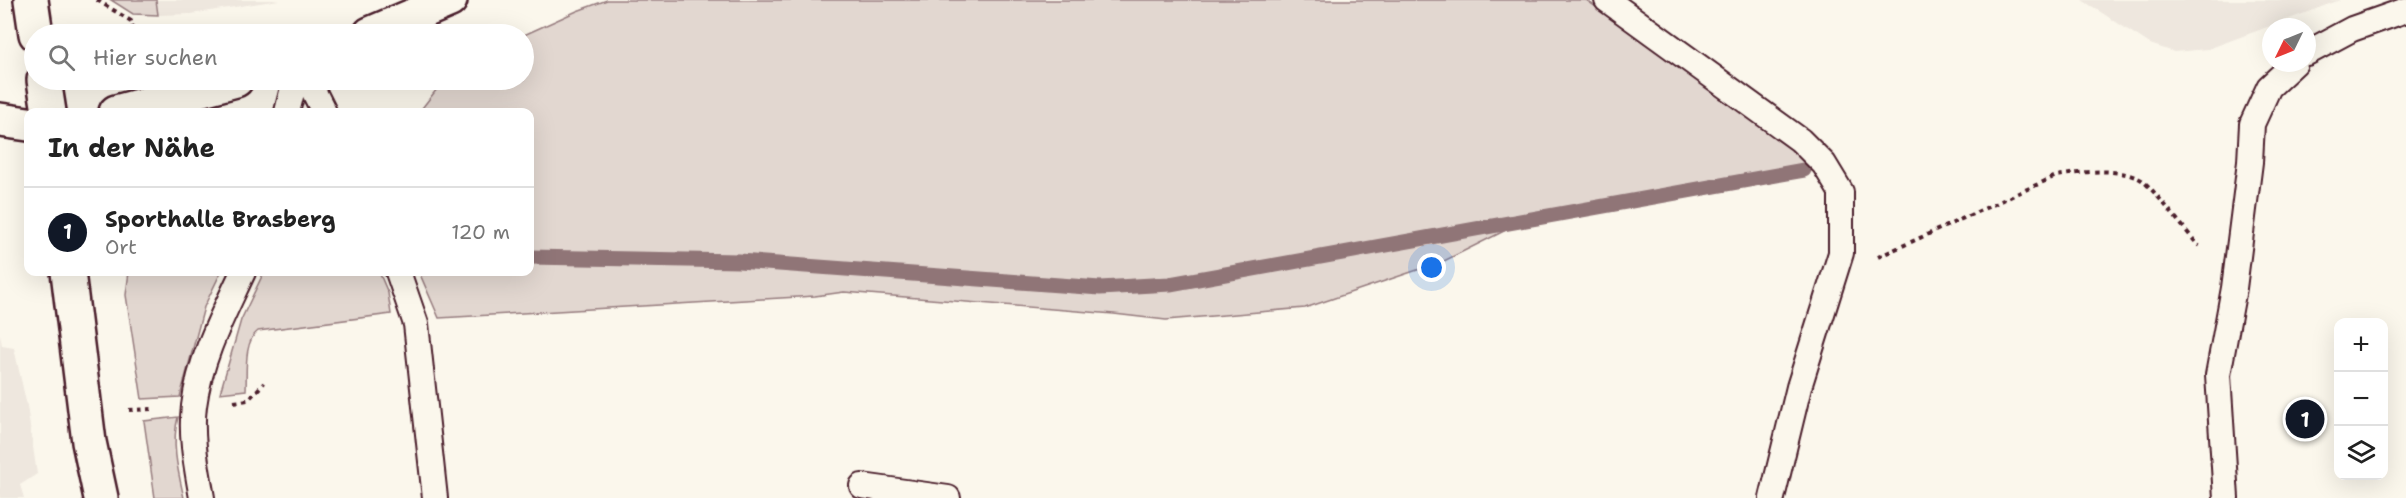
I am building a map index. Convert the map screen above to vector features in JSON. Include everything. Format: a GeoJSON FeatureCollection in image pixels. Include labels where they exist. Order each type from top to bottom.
{"type":"FeatureCollection","features":[{"type":"Feature","properties":{"kind":"main road"},"geometry":{"type":"LineString","coordinates":[[31,0],[35,24]]}},
{"type":"Feature","properties":{"kind":"main road"},"geometry":{"type":"LineString","coordinates":[[394,24],[450,0]]}},
{"type":"Feature","properties":{"kind":"main road"},"geometry":{"type":"LineString","coordinates":[[46,90],[48,108]]}},
{"type":"Feature","properties":{"kind":"main road"},"geometry":{"type":"LineString","coordinates":[[131,108],[198,90]]}},
{"type":"Feature","properties":{"kind":"main road"},"geometry":{"type":"LineString","coordinates":[[0,120],[24,123]]}},
{"type":"Feature","properties":{"kind":"main road"},"geometry":{"type":"LineString","coordinates":[[68,276],[89,442],[101,498]]}},
{"type":"Feature","properties":{"kind":"lane"},"geometry":{"type":"LineString","coordinates":[[1607,0],[1800,140],[1824,164],[1841,192],[1841,254],[1799,387],[1772,498]]}},
{"type":"Feature","properties":{"kind":"lane"},"geometry":{"type":"LineString","coordinates":[[2316,47],[2352,29],[2406,10]]}},
{"type":"Feature","properties":{"kind":"lane"},"geometry":{"type":"LineString","coordinates":[[2226,498],[2218,375],[2234,288],[2250,162],[2252,124],[2269,87],[2285,72]]}},
{"type":"Feature","properties":{"kind":"lane"},"geometry":{"type":"LineString","coordinates":[[288,108],[292,90]]}},
{"type":"Feature","properties":{"kind":"lane"},"geometry":{"type":"LineString","coordinates":[[313,90],[322,108]]}},
{"type":"Feature","properties":{"kind":"lane"},"geometry":{"type":"LineString","coordinates":[[202,498],[194,450],[194,407],[200,374],[214,332],[241,276]]}},
{"type":"Feature","properties":{"kind":"lane"},"geometry":{"type":"LineString","coordinates":[[399,276],[416,324],[435,498]]}},
{"type":"Feature","properties":{"kind":"lane"},"geometry":{"type":"LineString","coordinates":[[862,486],[948,498]]}},
{"type":"Feature","properties":{"kind":"path"},"geometry":{"type":"LineString","coordinates":[[98,0],[131,21],[132,24]]}},
{"type":"Feature","properties":{"kind":"path"},"geometry":{"type":"LineString","coordinates":[[1841,254],[1860,258],[1878,257],[2056,176],[2085,171],[2116,173],[2142,179],[2234,288]]}},
{"type":"Feature","properties":{"kind":"path"},"geometry":{"type":"LineString","coordinates":[[248,400],[264,383]]}},
{"type":"Feature","properties":{"kind":"shaded area"},"geometry":{"type":"Polygon","coordinates":[[[111,0],[156,0],[158,15],[133,14],[111,0]]]}},
{"type":"Feature","properties":{"kind":"shaded area"},"geometry":{"type":"Polygon","coordinates":[[[156,0],[279,0],[191,14],[158,15],[156,0]]]}},
{"type":"Feature","properties":{"kind":"shaded area"},"geometry":{"type":"Polygon","coordinates":[[[607,0],[1586,0],[1794,148],[1808,163],[1516,225],[1444,261],[1305,308],[1166,320],[844,292],[815,296],[439,318],[421,276],[534,276],[534,108],[422,108],[436,90],[534,90],[534,30],[607,0]]]}},
{"type":"Feature","properties":{"kind":"shaded area"},"geometry":{"type":"Polygon","coordinates":[[[2082,0],[2340,0],[2292,18],[2262,18],[2262,29],[2208,49],[2174,52],[2150,44],[2082,0]]]}},
{"type":"Feature","properties":{"kind":"shaded area"},"geometry":{"type":"Polygon","coordinates":[[[128,276],[219,276],[204,307],[180,397],[142,399],[126,295],[128,276]]]}},
{"type":"Feature","properties":{"kind":"shaded area"},"geometry":{"type":"Polygon","coordinates":[[[262,276],[381,276],[388,293],[391,314],[258,331],[253,336],[248,350],[246,390],[220,393],[241,320],[262,276]]]}},
{"type":"Feature","properties":{"kind":"shaded area"},"geometry":{"type":"Polygon","coordinates":[[[0,334],[2,346],[14,348],[27,406],[37,474],[20,485],[24,498],[0,498],[0,334]]]}},
{"type":"Feature","properties":{"kind":"shaded area"},"geometry":{"type":"Polygon","coordinates":[[[178,417],[175,447],[184,498],[155,498],[144,421],[178,417]]]}},
{"type":"Feature","properties":{"kind":"waterway"},"geometry":{"type":"LineString","coordinates":[[534,257],[739,261],[1100,288],[1170,284],[1804,170]]}},
{"type":"Feature","properties":{"kind":"place","name":"Sporthalle Brasberg"},"geometry":{"type":"Point","coordinates":[2305,419]}}]}
